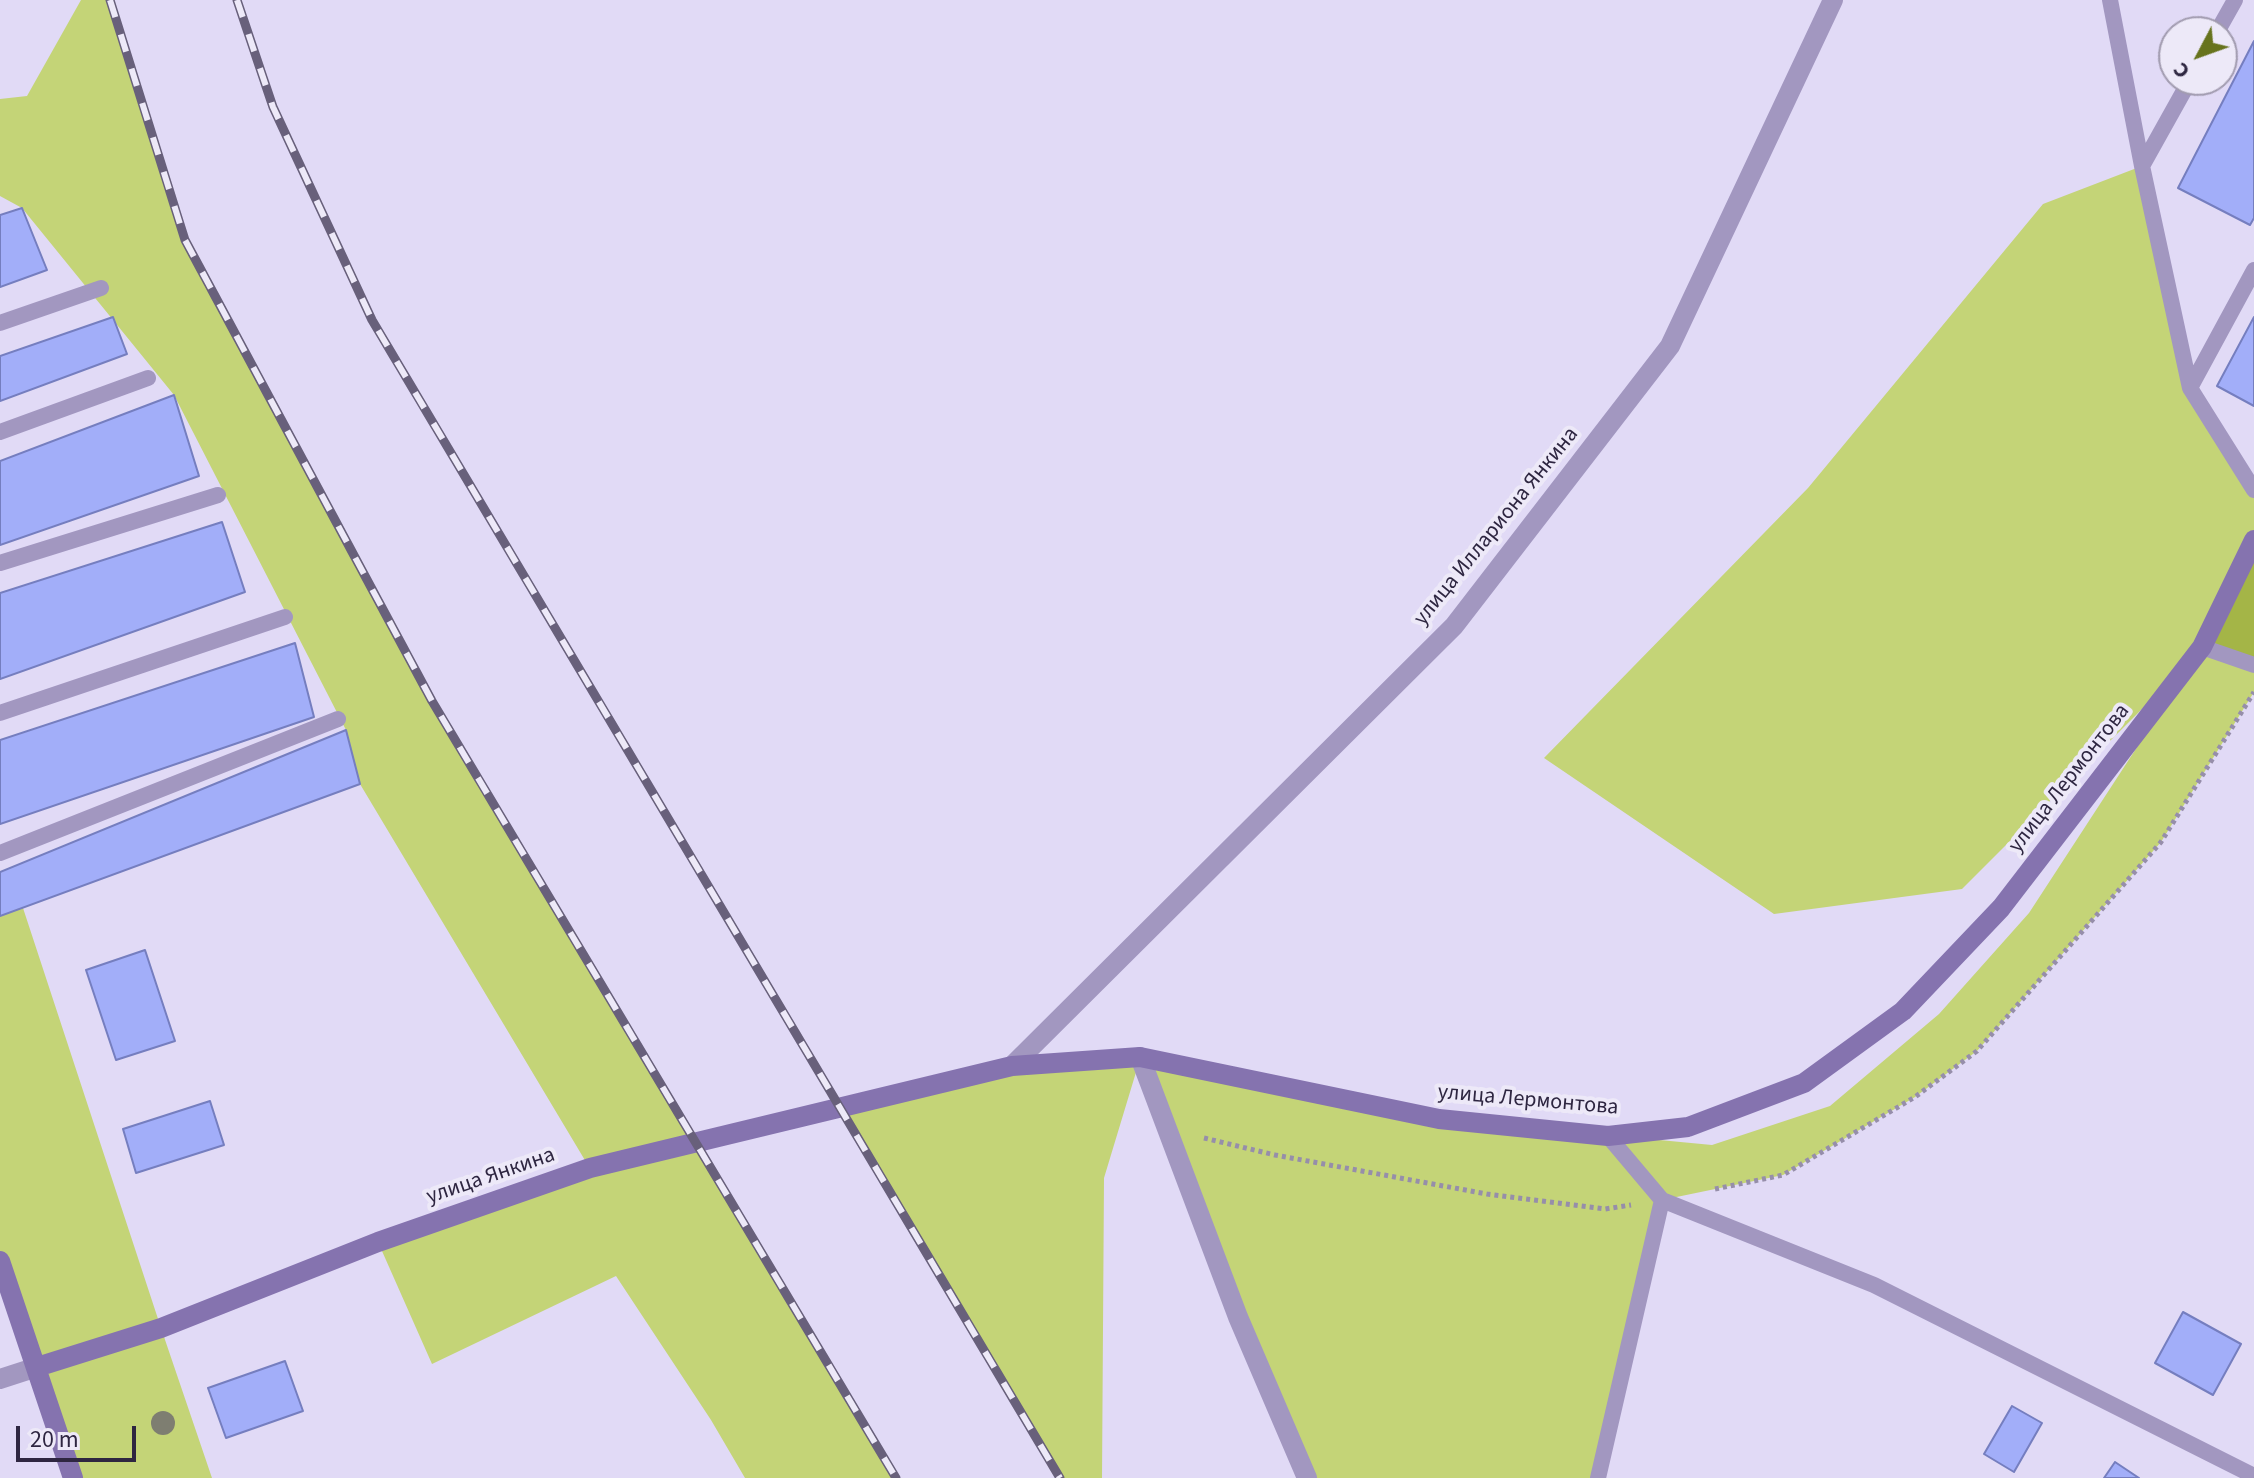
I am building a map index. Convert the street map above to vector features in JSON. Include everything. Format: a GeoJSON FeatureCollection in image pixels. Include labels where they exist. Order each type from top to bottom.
{"type":"FeatureCollection","features":[{"type":"Feature","properties":{"kind":"street","name":"улица Иллариона Янкина"},"geometry":{"type":"LineString","coordinates":[[1012,1066],[1454,626],[1670,346],[1833,0]]}},
{"type":"Feature","properties":{"kind":"street","name":"улица Лермонтова"},"geometry":{"type":"LineString","coordinates":[[1012,1066],[1140,1057],[1439,1119],[1608,1136],[1688,1127],[1804,1083],[1903,1011],[2001,908],[2202,647],[2254,540]]}},
{"type":"Feature","properties":{"kind":"street"},"geometry":{"type":"LineString","coordinates":[[1140,1057],[1238,1317],[1307,1478]]}},
{"type":"Feature","properties":{"kind":"street","name":"улица Янкина"},"geometry":{"type":"LineString","coordinates":[[0,1379],[161,1328],[378,1242],[590,1168],[1012,1066]]}},
{"type":"Feature","properties":{"kind":"street"},"geometry":{"type":"LineString","coordinates":[[0,1261],[73,1478]]}},
{"type":"Feature","properties":{"kind":"lane"},"geometry":{"type":"LineString","coordinates":[[2110,0],[2190,388],[2254,490]]}},
{"type":"Feature","properties":{"kind":"lane"},"geometry":{"type":"LineString","coordinates":[[2142,166],[2181,96]]}},
{"type":"Feature","properties":{"kind":"lane"},"geometry":{"type":"LineString","coordinates":[[2190,388],[2254,270]]}},
{"type":"Feature","properties":{"kind":"lane"},"geometry":{"type":"LineString","coordinates":[[0,323],[101,288]]}},
{"type":"Feature","properties":{"kind":"lane"},"geometry":{"type":"LineString","coordinates":[[0,432],[148,378]]}},
{"type":"Feature","properties":{"kind":"lane"},"geometry":{"type":"LineString","coordinates":[[0,563],[218,495]]}},
{"type":"Feature","properties":{"kind":"lane"},"geometry":{"type":"LineString","coordinates":[[0,713],[285,617]]}},
{"type":"Feature","properties":{"kind":"lane"},"geometry":{"type":"LineString","coordinates":[[2202,647],[2254,665]]}},
{"type":"Feature","properties":{"kind":"lane"},"geometry":{"type":"LineString","coordinates":[[0,853],[338,719]]}},
{"type":"Feature","properties":{"kind":"lane"},"geometry":{"type":"LineString","coordinates":[[1608,1136],[1662,1200],[1874,1285],[2254,1476]]}},
{"type":"Feature","properties":{"kind":"lane"},"geometry":{"type":"LineString","coordinates":[[1598,1478],[1662,1200]]}},
{"type":"Feature","properties":{"kind":"green space"},"geometry":{"type":"Polygon","coordinates":[[[81,0],[110,0],[185,240],[432,701],[896,1478],[745,1478],[711,1420],[616,1276],[432,1364],[378,1242],[589,1167],[360,784],[346,730],[174,395],[22,208],[0,196],[0,99],[27,96],[81,0]]]}},
{"type":"Feature","properties":{"kind":"green space"},"geometry":{"type":"Polygon","coordinates":[[[2142,166],[2190,388],[2254,490],[2254,692],[2161,842],[1977,1051],[1915,1097],[1783,1175],[1662,1200],[1598,1478],[1307,1478],[1140,1059],[1104,1178],[1102,1478],[1060,1478],[840,1107],[1012,1066],[1140,1057],[1439,1119],[1712,1145],[1830,1106],[1939,1014],[2029,913],[2199,652],[1962,889],[1774,914],[1544,758],[1808,488],[2043,204],[2142,166]]]}},
{"type":"Feature","properties":{"kind":"green space"},"geometry":{"type":"Polygon","coordinates":[[[2254,540],[2254,665],[2202,647],[2254,540]]]}},
{"type":"Feature","properties":{"kind":"green space"},"geometry":{"type":"Polygon","coordinates":[[[23,908],[212,1478],[73,1478],[0,1261],[0,916],[23,908]]]}},
{"type":"Feature","properties":{"kind":"building"},"geometry":{"type":"Polygon","coordinates":[[[2254,41],[2254,218],[2250,225],[2178,188],[2226,96],[2238,96],[2238,72],[2254,41]]]}},
{"type":"Feature","properties":{"kind":"building"},"geometry":{"type":"Polygon","coordinates":[[[22,208],[47,270],[0,287],[0,215],[22,208]]]}},
{"type":"Feature","properties":{"kind":"building"},"geometry":{"type":"Polygon","coordinates":[[[113,317],[127,354],[0,401],[0,356],[113,317]]]}},
{"type":"Feature","properties":{"kind":"building"},"geometry":{"type":"Polygon","coordinates":[[[2254,317],[2254,406],[2217,386],[2254,317]]]}},
{"type":"Feature","properties":{"kind":"building"},"geometry":{"type":"Polygon","coordinates":[[[174,395],[199,476],[0,545],[0,461],[174,395]]]}},
{"type":"Feature","properties":{"kind":"building"},"geometry":{"type":"Polygon","coordinates":[[[222,522],[245,592],[0,679],[0,593],[222,522]]]}},
{"type":"Feature","properties":{"kind":"building"},"geometry":{"type":"Polygon","coordinates":[[[295,643],[314,717],[0,824],[0,740],[295,643]]]}},
{"type":"Feature","properties":{"kind":"building"},"geometry":{"type":"Polygon","coordinates":[[[346,730],[360,784],[0,916],[0,872],[346,730]]]}},
{"type":"Feature","properties":{"kind":"building"},"geometry":{"type":"Polygon","coordinates":[[[145,950],[175,1041],[116,1060],[86,970],[145,950]]]}},
{"type":"Feature","properties":{"kind":"building"},"geometry":{"type":"Polygon","coordinates":[[[210,1101],[224,1145],[136,1173],[123,1129],[210,1101]]]}},
{"type":"Feature","properties":{"kind":"building"},"geometry":{"type":"Polygon","coordinates":[[[2183,1312],[2241,1344],[2213,1395],[2155,1363],[2183,1312]]]}},
{"type":"Feature","properties":{"kind":"building"},"geometry":{"type":"Polygon","coordinates":[[[285,1361],[303,1411],[226,1438],[208,1388],[285,1361]]]}},
{"type":"Feature","properties":{"kind":"building"},"geometry":{"type":"Polygon","coordinates":[[[2012,1406],[2042,1423],[2014,1472],[1984,1454],[2012,1406]]]}},
{"type":"Feature","properties":{"kind":"building"},"geometry":{"type":"Polygon","coordinates":[[[2115,1462],[2139,1478],[2104,1478],[2115,1462]]]}},
{"type":"Feature","properties":{"kind":"railway"},"geometry":{"type":"LineString","coordinates":[[110,0],[185,240],[432,701],[896,1478]]}},
{"type":"Feature","properties":{"kind":"railway"},"geometry":{"type":"LineString","coordinates":[[237,0],[273,107],[372,320],[1060,1478]]}}]}
